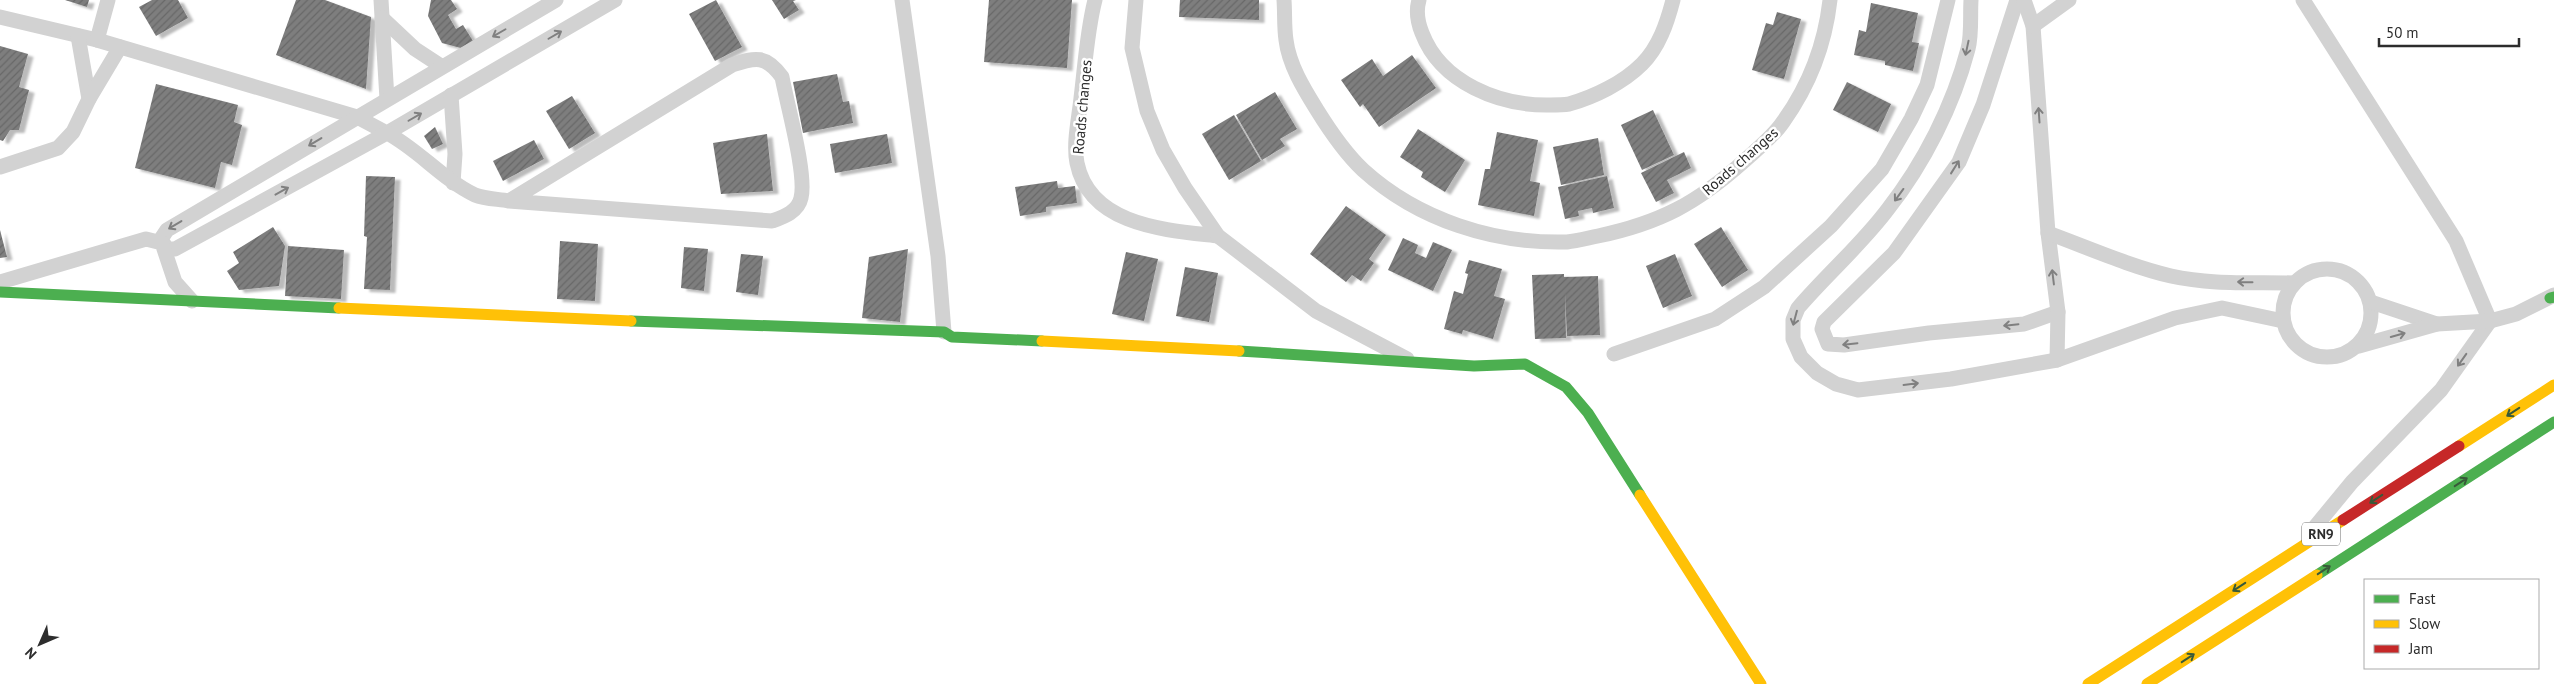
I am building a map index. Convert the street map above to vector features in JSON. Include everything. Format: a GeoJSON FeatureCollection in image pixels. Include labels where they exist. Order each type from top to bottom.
{"type":"FeatureCollection","features":[{"type":"Feature","properties":{"kind":"main road"},"geometry":{"type":"LineString","coordinates":[[0,292],[392,312],[525,315],[769,327],[944,332],[952,337],[1312,354],[1474,366],[1525,364],[1566,387],[1588,413],[1761,684]]}},
{"type":"Feature","properties":{"kind":"main road","name":"RN9"},"geometry":{"type":"LineString","coordinates":[[2088,684],[2554,385]]}},
{"type":"Feature","properties":{"kind":"main road","name":"RN9"},"geometry":{"type":"LineString","coordinates":[[2146,684],[2554,422]]}},
{"type":"Feature","properties":{"kind":"street"},"geometry":{"type":"LineString","coordinates":[[97,40],[108,0]]}},
{"type":"Feature","properties":{"kind":"street"},"geometry":{"type":"LineString","coordinates":[[381,0],[387,99]]}},
{"type":"Feature","properties":{"kind":"street"},"geometry":{"type":"LineString","coordinates":[[192,301],[175,282],[162,243],[162,235],[167,230],[556,0]]}},
{"type":"Feature","properties":{"kind":"street"},"geometry":{"type":"LineString","coordinates":[[0,282],[146,240],[162,243],[167,249],[175,249],[387,133],[615,0]]}},
{"type":"Feature","properties":{"kind":"street"},"geometry":{"type":"LineString","coordinates":[[902,0],[938,256],[944,332]]}},
{"type":"Feature","properties":{"kind":"street","name":"Roads changes"},"geometry":{"type":"LineString","coordinates":[[1095,0],[1077,135],[1077,161],[1082,178],[1089,191],[1104,206],[1122,218],[1146,226],[1218,236]]}},
{"type":"Feature","properties":{"kind":"street"},"geometry":{"type":"LineString","coordinates":[[1136,0],[1132,48],[1147,111],[1163,150],[1185,188],[1218,236],[1316,311],[1413,362]]}},
{"type":"Feature","properties":{"kind":"street","name":"Roads changes"},"geometry":{"type":"LineString","coordinates":[[1284,0],[1286,42],[1301,85],[1334,137],[1363,169],[1397,196],[1452,224],[1516,240],[1568,242],[1626,230],[1678,210],[1713,188],[1751,154],[1782,124],[1807,83],[1826,28],[1830,0]]}},
{"type":"Feature","properties":{"kind":"street"},"geometry":{"type":"LineString","coordinates":[[1419,0],[1417,6],[1420,27],[1428,49],[1450,72],[1478,91],[1529,105],[1568,104],[1614,86],[1642,64],[1665,30],[1673,0]]}},
{"type":"Feature","properties":{"kind":"street"},"geometry":{"type":"LineString","coordinates":[[1614,354],[1715,319],[1764,287],[1831,226],[1882,169],[1911,119],[1927,85],[1948,0]]}},
{"type":"Feature","properties":{"kind":"street"},"geometry":{"type":"LineString","coordinates":[[1971,0],[1968,48],[1955,89],[1912,176],[1888,210],[1798,308],[1793,320],[1793,339],[1801,357],[1816,373],[1836,384],[1858,390],[1951,379],[2057,360],[2175,318],[2222,308],[2283,321]]}},
{"type":"Feature","properties":{"kind":"street"},"geometry":{"type":"LineString","coordinates":[[2017,0],[1983,105],[1959,162],[1894,253],[1824,322],[1822,329],[1828,344],[1844,345],[1929,333],[2024,324],[2058,312]]}},
{"type":"Feature","properties":{"kind":"street"},"geometry":{"type":"LineString","coordinates":[[2024,0],[2033,26],[2048,232],[2058,312],[2057,360]]}},
{"type":"Feature","properties":{"kind":"street"},"geometry":{"type":"LineString","coordinates":[[2033,26],[2069,0]]}},
{"type":"Feature","properties":{"kind":"street"},"geometry":{"type":"LineString","coordinates":[[2303,0],[2456,241],[2490,320]]}},
{"type":"Feature","properties":{"kind":"street"},"geometry":{"type":"LineString","coordinates":[[0,17],[97,40],[357,117],[387,133],[421,155],[453,183],[477,196],[509,201],[772,221],[790,214],[801,200],[802,174],[782,77],[773,65],[761,59],[732,65],[509,201]]}},
{"type":"Feature","properties":{"kind":"street"},"geometry":{"type":"LineString","coordinates":[[382,18],[414,49],[442,66]]}},
{"type":"Feature","properties":{"kind":"street"},"geometry":{"type":"LineString","coordinates":[[78,36],[89,99]]}},
{"type":"Feature","properties":{"kind":"street"},"geometry":{"type":"LineString","coordinates":[[0,167],[58,148],[74,132],[89,99],[120,47]]}},
{"type":"Feature","properties":{"kind":"street"},"geometry":{"type":"LineString","coordinates":[[451,95],[455,154],[453,183]]}},
{"type":"Feature","properties":{"kind":"street"},"geometry":{"type":"LineString","coordinates":[[0,155],[20,161]]}},
{"type":"Feature","properties":{"kind":"street"},"geometry":{"type":"LineString","coordinates":[[2048,232],[2131,265],[2172,276],[2202,281],[2294,283]]}},
{"type":"Feature","properties":{"kind":"street"},"geometry":{"type":"LineString","coordinates":[[2359,346],[2370,325],[2371,302],[2365,289],[2356,279],[2344,272],[2331,268],[2318,269],[2305,274],[2294,283],[2284,300],[2283,321],[2288,334],[2296,345],[2307,353],[2320,357],[2334,358],[2347,354],[2359,346],[2437,324],[2490,320],[2516,314],[2553,297]]}},
{"type":"Feature","properties":{"kind":"street"},"geometry":{"type":"LineString","coordinates":[[2371,302],[2437,324]]}},
{"type":"Feature","properties":{"kind":"street"},"geometry":{"type":"LineString","coordinates":[[2296,550],[2352,482],[2442,390],[2490,320]]}},
{"type":"Feature","properties":{"kind":"building"},"geometry":{"type":"Polygon","coordinates":[[[65,0],[89,0],[87,7],[65,0]]]}},
{"type":"Feature","properties":{"kind":"building"},"geometry":{"type":"Polygon","coordinates":[[[152,0],[178,0],[188,18],[156,36],[139,7],[152,0]]]}},
{"type":"Feature","properties":{"kind":"building"},"geometry":{"type":"Polygon","coordinates":[[[296,0],[325,0],[371,17],[366,89],[276,55],[296,0]]]}},
{"type":"Feature","properties":{"kind":"building"},"geometry":{"type":"Polygon","coordinates":[[[431,0],[451,0],[457,9],[448,15],[456,29],[463,25],[473,41],[461,48],[442,43],[428,16],[431,0]]]}},
{"type":"Feature","properties":{"kind":"building"},"geometry":{"type":"Polygon","coordinates":[[[716,0],[742,47],[715,61],[689,14],[716,0]]]}},
{"type":"Feature","properties":{"kind":"building"},"geometry":{"type":"Polygon","coordinates":[[[772,0],[796,0],[793,1],[799,10],[784,19],[772,0]]]}},
{"type":"Feature","properties":{"kind":"building"},"geometry":{"type":"Polygon","coordinates":[[[989,0],[1072,0],[1067,68],[984,62],[989,0]]]}},
{"type":"Feature","properties":{"kind":"building"},"geometry":{"type":"Polygon","coordinates":[[[1180,0],[1259,0],[1259,20],[1179,17],[1180,0]]]}},
{"type":"Feature","properties":{"kind":"building"},"geometry":{"type":"Polygon","coordinates":[[[1871,3],[1918,13],[1912,42],[1919,43],[1913,71],[1885,65],[1885,61],[1854,55],[1859,30],[1866,32],[1871,3]]]}},
{"type":"Feature","properties":{"kind":"building"},"geometry":{"type":"Polygon","coordinates":[[[1777,12],[1801,19],[1784,79],[1752,70],[1766,23],[1773,25],[1777,12]]]}},
{"type":"Feature","properties":{"kind":"building"},"geometry":{"type":"Polygon","coordinates":[[[0,46],[28,54],[19,87],[29,90],[19,130],[10,130],[3,141],[0,140],[0,46]]]}},
{"type":"Feature","properties":{"kind":"building"},"geometry":{"type":"Polygon","coordinates":[[[1412,55],[1436,88],[1379,127],[1363,104],[1360,107],[1341,80],[1372,59],[1383,76],[1412,55]]]}},
{"type":"Feature","properties":{"kind":"building"},"geometry":{"type":"Polygon","coordinates":[[[837,74],[843,102],[849,101],[853,123],[803,133],[793,82],[837,74]]]}},
{"type":"Feature","properties":{"kind":"building"},"geometry":{"type":"Polygon","coordinates":[[[1847,82],[1891,104],[1878,132],[1833,110],[1847,82]]]}},
{"type":"Feature","properties":{"kind":"building"},"geometry":{"type":"Polygon","coordinates":[[[156,84],[238,105],[234,122],[242,125],[232,165],[221,162],[215,188],[135,168],[156,84]]]}},
{"type":"Feature","properties":{"kind":"building"},"geometry":{"type":"Polygon","coordinates":[[[1275,92],[1297,129],[1280,139],[1285,146],[1262,160],[1236,115],[1275,92]]]}},
{"type":"Feature","properties":{"kind":"building"},"geometry":{"type":"Polygon","coordinates":[[[572,96],[595,133],[569,149],[546,111],[572,96]]]}},
{"type":"Feature","properties":{"kind":"building"},"geometry":{"type":"Polygon","coordinates":[[[1653,110],[1674,155],[1642,170],[1621,125],[1653,110]]]}},
{"type":"Feature","properties":{"kind":"building"},"geometry":{"type":"Polygon","coordinates":[[[1234,115],[1261,161],[1229,180],[1202,134],[1234,115]]]}},
{"type":"Feature","properties":{"kind":"building"},"geometry":{"type":"Polygon","coordinates":[[[435,127],[443,144],[432,149],[424,136],[435,127]]]}},
{"type":"Feature","properties":{"kind":"building"},"geometry":{"type":"Polygon","coordinates":[[[1418,129],[1465,160],[1445,192],[1421,177],[1423,172],[1400,157],[1418,129]]]}},
{"type":"Feature","properties":{"kind":"building"},"geometry":{"type":"Polygon","coordinates":[[[1497,132],[1538,140],[1530,181],[1540,183],[1534,216],[1478,205],[1485,169],[1490,169],[1497,132]]]}},
{"type":"Feature","properties":{"kind":"building"},"geometry":{"type":"Polygon","coordinates":[[[767,134],[773,191],[721,194],[713,143],[767,134]]]}},
{"type":"Feature","properties":{"kind":"building"},"geometry":{"type":"Polygon","coordinates":[[[887,134],[892,163],[835,173],[830,144],[887,134]]]}},
{"type":"Feature","properties":{"kind":"building"},"geometry":{"type":"Polygon","coordinates":[[[1598,138],[1604,175],[1561,185],[1553,147],[1598,138]]]}},
{"type":"Feature","properties":{"kind":"building"},"geometry":{"type":"Polygon","coordinates":[[[534,140],[544,159],[503,181],[493,161],[534,140]]]}},
{"type":"Feature","properties":{"kind":"building"},"geometry":{"type":"Polygon","coordinates":[[[1684,152],[1691,168],[1667,180],[1674,193],[1656,202],[1641,173],[1684,152]]]}},
{"type":"Feature","properties":{"kind":"building"},"geometry":{"type":"Polygon","coordinates":[[[366,176],[395,177],[390,290],[364,289],[367,237],[364,236],[366,176]]]}},
{"type":"Feature","properties":{"kind":"building"},"geometry":{"type":"Polygon","coordinates":[[[1607,176],[1614,208],[1593,213],[1592,208],[1578,211],[1579,216],[1565,219],[1558,187],[1607,176]]]}},
{"type":"Feature","properties":{"kind":"building"},"geometry":{"type":"Polygon","coordinates":[[[1057,181],[1058,188],[1075,186],[1077,203],[1046,207],[1046,212],[1020,216],[1015,187],[1057,181]]]}},
{"type":"Feature","properties":{"kind":"building"},"geometry":{"type":"Polygon","coordinates":[[[1346,206],[1386,235],[1369,259],[1374,263],[1361,281],[1352,275],[1346,282],[1310,254],[1346,206]]]}},
{"type":"Feature","properties":{"kind":"building"},"geometry":{"type":"Polygon","coordinates":[[[273,227],[285,246],[279,286],[239,290],[227,271],[239,263],[233,252],[273,227]]]}},
{"type":"Feature","properties":{"kind":"building"},"geometry":{"type":"Polygon","coordinates":[[[1721,227],[1748,270],[1722,287],[1694,244],[1721,227]]]}},
{"type":"Feature","properties":{"kind":"building"},"geometry":{"type":"Polygon","coordinates":[[[0,230],[7,257],[0,258],[0,230]]]}},
{"type":"Feature","properties":{"kind":"building"},"geometry":{"type":"Polygon","coordinates":[[[1403,238],[1418,245],[1415,253],[1426,258],[1433,242],[1452,250],[1433,291],[1388,270],[1403,238]]]}},
{"type":"Feature","properties":{"kind":"building"},"geometry":{"type":"Polygon","coordinates":[[[560,241],[598,244],[595,301],[557,299],[560,241]]]}},
{"type":"Feature","properties":{"kind":"building"},"geometry":{"type":"Polygon","coordinates":[[[288,246],[344,250],[341,299],[285,296],[288,246]]]}},
{"type":"Feature","properties":{"kind":"building"},"geometry":{"type":"Polygon","coordinates":[[[684,247],[708,249],[704,291],[681,288],[684,247]]]}},
{"type":"Feature","properties":{"kind":"building"},"geometry":{"type":"Polygon","coordinates":[[[908,249],[900,322],[862,318],[869,257],[908,249]]]}},
{"type":"Feature","properties":{"kind":"building"},"geometry":{"type":"Polygon","coordinates":[[[1126,252],[1158,259],[1144,321],[1112,314],[1126,252]]]}},
{"type":"Feature","properties":{"kind":"building"},"geometry":{"type":"Polygon","coordinates":[[[741,254],[763,256],[758,295],[736,292],[741,254]]]}},
{"type":"Feature","properties":{"kind":"building"},"geometry":{"type":"Polygon","coordinates":[[[1675,254],[1692,296],[1663,308],[1646,266],[1675,254]]]}},
{"type":"Feature","properties":{"kind":"building"},"geometry":{"type":"Polygon","coordinates":[[[1469,260],[1502,269],[1494,296],[1505,299],[1493,339],[1463,330],[1462,334],[1444,329],[1454,291],[1463,294],[1468,274],[1465,273],[1469,260]]]}},
{"type":"Feature","properties":{"kind":"building"},"geometry":{"type":"Polygon","coordinates":[[[1185,267],[1218,273],[1209,322],[1176,316],[1185,267]]]}},
{"type":"Feature","properties":{"kind":"building"},"geometry":{"type":"Polygon","coordinates":[[[1564,274],[1564,277],[1598,276],[1600,335],[1567,336],[1565,293],[1566,338],[1535,339],[1532,275],[1564,274]]]}},
{"type":"Feature","properties":{"kind":"traffic: fast"},"geometry":{"type":"LineString","coordinates":[[0,292],[339,308]]}},
{"type":"Feature","properties":{"kind":"traffic: fast"},"geometry":{"type":"LineString","coordinates":[[2550,298],[2554,297]]}},
{"type":"Feature","properties":{"kind":"traffic: fast"},"geometry":{"type":"LineString","coordinates":[[631,321],[944,332],[952,337],[1042,341]]}},
{"type":"Feature","properties":{"kind":"traffic: fast"},"geometry":{"type":"LineString","coordinates":[[1239,351],[1474,366],[1525,364],[1566,387],[1588,413],[1640,495]]}},
{"type":"Feature","properties":{"kind":"traffic: fast"},"geometry":{"type":"LineString","coordinates":[[2317,575],[2554,422]]}},
{"type":"Feature","properties":{"kind":"traffic: slow"},"geometry":{"type":"LineString","coordinates":[[339,308],[631,321]]}},
{"type":"Feature","properties":{"kind":"traffic: slow"},"geometry":{"type":"LineString","coordinates":[[1042,341],[1239,351]]}},
{"type":"Feature","properties":{"kind":"traffic: slow"},"geometry":{"type":"LineString","coordinates":[[2459,446],[2554,385]]}},
{"type":"Feature","properties":{"kind":"traffic: slow"},"geometry":{"type":"LineString","coordinates":[[1640,495],[1761,684]]}},
{"type":"Feature","properties":{"kind":"traffic: slow"},"geometry":{"type":"LineString","coordinates":[[2088,684],[2343,520]]}},
{"type":"Feature","properties":{"kind":"traffic: slow"},"geometry":{"type":"LineString","coordinates":[[2147,684],[2317,575]]}},
{"type":"Feature","properties":{"kind":"traffic: jam"},"geometry":{"type":"LineString","coordinates":[[2343,520],[2459,446]]}}]}
